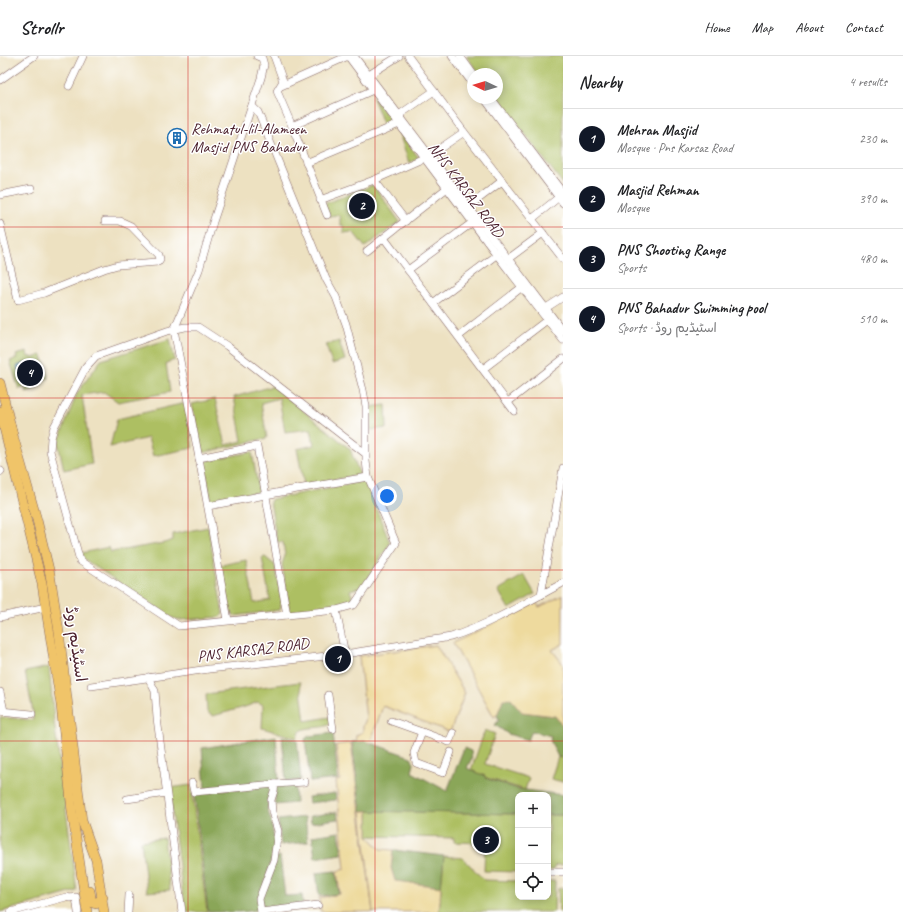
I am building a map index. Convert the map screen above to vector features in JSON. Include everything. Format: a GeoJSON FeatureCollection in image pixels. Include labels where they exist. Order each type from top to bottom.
{"type":"FeatureCollection","features":[{"type":"Feature","properties":{"kind":"main road","name":"اسٹیڈیم روڈ"},"geometry":{"type":"LineString","coordinates":[[0,383],[50,574],[63,662],[82,821],[96,860],[103,897],[104,912]]}},
{"type":"Feature","properties":{"kind":"main road","name":"اسٹیڈیم روڈ"},"geometry":{"type":"LineString","coordinates":[[0,411],[42,584],[46,607],[61,705],[72,811],[78,851],[77,896],[87,912]]}},
{"type":"Feature","properties":{"kind":"main road"},"geometry":{"type":"LineString","coordinates":[[78,851],[88,875],[92,904],[96,904],[103,897]]}},
{"type":"Feature","properties":{"kind":"street"},"geometry":{"type":"LineString","coordinates":[[0,80],[34,56]]}},
{"type":"Feature","properties":{"kind":"street"},"geometry":{"type":"LineString","coordinates":[[69,86],[83,56]]}},
{"type":"Feature","properties":{"kind":"street"},"geometry":{"type":"LineString","coordinates":[[228,620],[208,506],[174,330],[199,270],[213,222],[261,78],[264,65],[262,58],[258,56]]}},
{"type":"Feature","properties":{"kind":"street"},"geometry":{"type":"LineString","coordinates":[[274,56],[283,81],[282,86]]}},
{"type":"Feature","properties":{"kind":"street"},"geometry":{"type":"LineString","coordinates":[[327,215],[278,91],[282,86],[348,56]]}},
{"type":"Feature","properties":{"kind":"street","name":"NHS KARSAZ ROAD"},"geometry":{"type":"LineString","coordinates":[[348,56],[369,75],[398,114],[426,156]]}},
{"type":"Feature","properties":{"kind":"street","name":"NHS KARSAZ ROAD"},"geometry":{"type":"LineString","coordinates":[[354,56],[373,90],[470,212],[499,253],[508,259],[524,285]]}},
{"type":"Feature","properties":{"kind":"street"},"geometry":{"type":"LineString","coordinates":[[369,75],[399,56]]}},
{"type":"Feature","properties":{"kind":"street"},"geometry":{"type":"LineString","coordinates":[[408,56],[464,132],[563,259]]}},
{"type":"Feature","properties":{"kind":"street"},"geometry":{"type":"LineString","coordinates":[[452,56],[467,76]]}},
{"type":"Feature","properties":{"kind":"street"},"geometry":{"type":"LineString","coordinates":[[460,56],[469,68]]}},
{"type":"Feature","properties":{"kind":"street"},"geometry":{"type":"LineString","coordinates":[[292,126],[373,90]]}},
{"type":"Feature","properties":{"kind":"street"},"geometry":{"type":"LineString","coordinates":[[398,114],[434,91]]}},
{"type":"Feature","properties":{"kind":"street"},"geometry":{"type":"LineString","coordinates":[[489,104],[562,198]]}},
{"type":"Feature","properties":{"kind":"street"},"geometry":{"type":"LineString","coordinates":[[495,104],[562,198]]}},
{"type":"Feature","properties":{"kind":"street"},"geometry":{"type":"LineString","coordinates":[[252,106],[258,112],[304,227],[326,279],[336,297],[346,324],[366,406],[366,454],[368,477],[396,543],[354,605],[336,610],[179,626],[80,561],[50,451],[51,438],[54,426],[86,367],[96,356],[174,330],[185,327],[198,327],[227,346],[366,454]]}},
{"type":"Feature","properties":{"kind":"street"},"geometry":{"type":"LineString","coordinates":[[306,163],[399,124]]}},
{"type":"Feature","properties":{"kind":"street"},"geometry":{"type":"LineString","coordinates":[[320,200],[374,180],[426,156],[464,132]]}},
{"type":"Feature","properties":{"kind":"street","name":"NHS KARSAZ ROAD"},"geometry":{"type":"LineString","coordinates":[[439,173],[447,188],[470,212],[473,222],[547,314],[563,331]]}},
{"type":"Feature","properties":{"kind":"street"},"geometry":{"type":"LineString","coordinates":[[374,180],[406,221]]}},
{"type":"Feature","properties":{"kind":"street"},"geometry":{"type":"LineString","coordinates":[[470,212],[502,181]]}},
{"type":"Feature","properties":{"kind":"street"},"geometry":{"type":"LineString","coordinates":[[367,251],[447,188]]}},
{"type":"Feature","properties":{"kind":"street"},"geometry":{"type":"LineString","coordinates":[[0,195],[31,189]]}},
{"type":"Feature","properties":{"kind":"street"},"geometry":{"type":"LineString","coordinates":[[532,219],[562,198]]}},
{"type":"Feature","properties":{"kind":"street"},"geometry":{"type":"LineString","coordinates":[[0,224],[18,300],[44,293],[104,268],[118,265],[158,262],[160,259],[159,254],[131,226],[120,221],[105,221]]}},
{"type":"Feature","properties":{"kind":"street"},"geometry":{"type":"LineString","coordinates":[[408,270],[473,222]]}},
{"type":"Feature","properties":{"kind":"street"},"geometry":{"type":"LineString","coordinates":[[508,259],[543,232]]}},
{"type":"Feature","properties":{"kind":"street"},"geometry":{"type":"LineString","coordinates":[[384,238],[514,411]]}},
{"type":"Feature","properties":{"kind":"street"},"geometry":{"type":"LineString","coordinates":[[433,303],[499,253]]}},
{"type":"Feature","properties":{"kind":"street"},"geometry":{"type":"LineString","coordinates":[[458,336],[524,285]]}},
{"type":"Feature","properties":{"kind":"street"},"geometry":{"type":"LineString","coordinates":[[483,369],[547,314],[563,297]]}},
{"type":"Feature","properties":{"kind":"street","name":"NHS KARSAZ ROAD"},"geometry":{"type":"LineString","coordinates":[[547,314],[563,340]]}},
{"type":"Feature","properties":{"kind":"street"},"geometry":{"type":"LineString","coordinates":[[508,402],[563,359]]}},
{"type":"Feature","properties":{"kind":"street"},"geometry":{"type":"LineString","coordinates":[[199,458],[257,446],[287,615]]}},
{"type":"Feature","properties":{"kind":"street"},"geometry":{"type":"LineString","coordinates":[[540,595],[563,468]]}},
{"type":"Feature","properties":{"kind":"street"},"geometry":{"type":"LineString","coordinates":[[208,506],[368,477]]}},
{"type":"Feature","properties":{"kind":"street","name":"PNS KARSAZ ROAD"},"geometry":{"type":"LineString","coordinates":[[91,686],[209,669],[345,654],[451,637],[467,632],[563,583]]}},
{"type":"Feature","properties":{"kind":"street"},"geometry":{"type":"LineString","coordinates":[[0,617],[46,607]]}},
{"type":"Feature","properties":{"kind":"street"},"geometry":{"type":"LineString","coordinates":[[336,610],[345,654]]}},
{"type":"Feature","properties":{"kind":"street"},"geometry":{"type":"LineString","coordinates":[[148,677],[155,691],[166,793],[182,912]]}},
{"type":"Feature","properties":{"kind":"street"},"geometry":{"type":"LineString","coordinates":[[0,692],[2,711],[32,714]]}},
{"type":"Feature","properties":{"kind":"street"},"geometry":{"type":"LineString","coordinates":[[328,695],[333,729]]}},
{"type":"Feature","properties":{"kind":"street"},"geometry":{"type":"LineString","coordinates":[[391,721],[449,742],[453,732]]}},
{"type":"Feature","properties":{"kind":"street"},"geometry":{"type":"LineString","coordinates":[[422,732],[414,754],[416,764],[443,773],[451,752]]}},
{"type":"Feature","properties":{"kind":"street"},"geometry":{"type":"LineString","coordinates":[[192,783],[194,792],[305,782]]}},
{"type":"Feature","properties":{"kind":"street"},"geometry":{"type":"LineString","coordinates":[[275,784],[271,800],[272,812],[278,831],[274,860],[259,898],[261,912],[318,905]]}},
{"type":"Feature","properties":{"kind":"street"},"geometry":{"type":"LineString","coordinates":[[127,799],[166,793]]}},
{"type":"Feature","properties":{"kind":"street"},"geometry":{"type":"LineString","coordinates":[[551,872],[563,872]]}},
{"type":"Feature","properties":{"kind":"street"},"geometry":{"type":"LineString","coordinates":[[128,912],[129,895]]}},
{"type":"Feature","properties":{"kind":"street"},"geometry":{"type":"LineString","coordinates":[[11,912],[66,897],[77,896]]}},
{"type":"Feature","properties":{"kind":"street"},"geometry":{"type":"LineString","coordinates":[[28,912],[66,902],[77,896]]}},
{"type":"Feature","properties":{"kind":"street"},"geometry":{"type":"LineString","coordinates":[[77,896],[78,912]]}},
{"type":"Feature","properties":{"kind":"green space"},"geometry":{"type":"Polygon","coordinates":[[[466,56],[563,56],[563,184],[502,104],[503,68],[475,68],[466,56]]]}},
{"type":"Feature","properties":{"kind":"green space"},"geometry":{"type":"Polygon","coordinates":[[[372,96],[394,124],[385,128],[372,96]]]}},
{"type":"Feature","properties":{"kind":"green space"},"geometry":{"type":"Polygon","coordinates":[[[398,130],[419,158],[409,163],[398,130]]]}},
{"type":"Feature","properties":{"kind":"green space"},"geometry":{"type":"Polygon","coordinates":[[[373,185],[400,222],[365,247],[353,232],[344,233],[343,225],[340,225],[340,217],[337,215],[329,216],[324,204],[373,185]]]}},
{"type":"Feature","properties":{"kind":"green space"},"geometry":{"type":"Polygon","coordinates":[[[170,339],[175,360],[166,363],[170,392],[118,402],[104,392],[82,395],[92,464],[64,470],[58,443],[77,393],[101,360],[170,339]]]}},
{"type":"Feature","properties":{"kind":"green space"},"geometry":{"type":"Polygon","coordinates":[[[339,341],[345,360],[332,364],[326,345],[339,341]]]}},
{"type":"Feature","properties":{"kind":"green space"},"geometry":{"type":"Polygon","coordinates":[[[27,352],[28,357],[31,356],[32,358],[42,355],[49,378],[39,381],[39,384],[36,385],[37,388],[26,392],[25,387],[19,389],[10,361],[17,358],[16,355],[27,352]]]}},
{"type":"Feature","properties":{"kind":"green space"},"geometry":{"type":"Polygon","coordinates":[[[273,386],[350,449],[360,475],[304,485],[297,449],[314,445],[311,429],[285,432],[279,398],[261,403],[267,438],[202,453],[192,404],[215,399],[226,445],[242,441],[234,397],[273,386]]]}},
{"type":"Feature","properties":{"kind":"green space"},"geometry":{"type":"Polygon","coordinates":[[[185,403],[193,448],[153,456],[148,438],[110,447],[117,419],[185,403]]]}},
{"type":"Feature","properties":{"kind":"green space"},"geometry":{"type":"Polygon","coordinates":[[[386,405],[387,428],[370,430],[369,407],[386,405]]]}},
{"type":"Feature","properties":{"kind":"green space"},"geometry":{"type":"Polygon","coordinates":[[[252,452],[259,492],[211,501],[204,461],[252,452]]]}},
{"type":"Feature","properties":{"kind":"green space"},"geometry":{"type":"Polygon","coordinates":[[[363,481],[366,483],[390,543],[359,593],[358,588],[350,590],[352,596],[349,603],[290,612],[282,564],[285,556],[283,542],[277,542],[270,501],[272,499],[363,481]]]}},
{"type":"Feature","properties":{"kind":"green space"},"geometry":{"type":"Polygon","coordinates":[[[208,527],[223,614],[220,617],[180,620],[170,617],[84,559],[82,553],[109,547],[111,552],[164,543],[173,540],[173,534],[208,527]]]}},
{"type":"Feature","properties":{"kind":"green space"},"geometry":{"type":"Polygon","coordinates":[[[265,557],[275,565],[282,600],[280,610],[234,616],[230,610],[221,565],[246,560],[254,603],[270,600],[262,558],[265,557]]]}},
{"type":"Feature","properties":{"kind":"green space"},"geometry":{"type":"Polygon","coordinates":[[[524,575],[535,594],[509,609],[498,590],[524,575]]]}},
{"type":"Feature","properties":{"kind":"green space"},"geometry":{"type":"Polygon","coordinates":[[[49,667],[54,721],[77,891],[0,912],[0,717],[33,720],[33,712],[25,672],[49,667]]]}},
{"type":"Feature","properties":{"kind":"green space"},"geometry":{"type":"Polygon","coordinates":[[[300,682],[305,721],[330,717],[331,723],[327,726],[302,730],[297,738],[262,728],[263,705],[258,702],[213,716],[207,712],[206,694],[300,682]]]}},
{"type":"Feature","properties":{"kind":"green space"},"geometry":{"type":"Polygon","coordinates":[[[503,699],[511,699],[522,712],[555,716],[563,726],[563,758],[558,757],[550,740],[551,736],[532,731],[528,740],[508,734],[495,725],[499,720],[497,715],[503,699]]]}},
{"type":"Feature","properties":{"kind":"green space"},"geometry":{"type":"Polygon","coordinates":[[[485,730],[495,734],[485,764],[529,778],[525,790],[484,777],[485,776],[471,770],[485,730]]]}},
{"type":"Feature","properties":{"kind":"green space"},"geometry":{"type":"Polygon","coordinates":[[[333,733],[338,779],[310,782],[305,739],[309,736],[333,733]]]}},
{"type":"Feature","properties":{"kind":"green space"},"geometry":{"type":"Polygon","coordinates":[[[276,736],[279,782],[205,789],[202,748],[276,736]]]}},
{"type":"Feature","properties":{"kind":"green space"},"geometry":{"type":"Polygon","coordinates":[[[282,736],[297,740],[301,780],[286,782],[282,736]]]}},
{"type":"Feature","properties":{"kind":"green space"},"geometry":{"type":"Polygon","coordinates":[[[365,741],[411,757],[414,764],[412,772],[447,791],[464,748],[471,751],[472,758],[467,768],[485,776],[485,778],[518,789],[540,792],[515,792],[515,814],[361,811],[352,742],[365,741]]]}},
{"type":"Feature","properties":{"kind":"green space"},"geometry":{"type":"Polygon","coordinates":[[[558,757],[563,758],[563,782],[551,779],[558,757]]]}},
{"type":"Feature","properties":{"kind":"green space"},"geometry":{"type":"Polygon","coordinates":[[[295,783],[296,803],[275,805],[275,785],[295,783]]]}},
{"type":"Feature","properties":{"kind":"green space"},"geometry":{"type":"Polygon","coordinates":[[[191,785],[207,912],[185,912],[169,788],[191,785]]]}},
{"type":"Feature","properties":{"kind":"green space"},"geometry":{"type":"Polygon","coordinates":[[[274,785],[267,809],[271,820],[274,839],[273,853],[258,910],[240,912],[208,912],[194,793],[274,785]]]}},
{"type":"Feature","properties":{"kind":"green space"},"geometry":{"type":"Polygon","coordinates":[[[335,793],[336,800],[309,803],[308,797],[335,793]]]}},
{"type":"Feature","properties":{"kind":"green space"},"geometry":{"type":"Polygon","coordinates":[[[551,793],[563,795],[563,815],[551,815],[551,793]]]}},
{"type":"Feature","properties":{"kind":"green space"},"geometry":{"type":"Polygon","coordinates":[[[368,811],[515,814],[515,872],[484,871],[485,843],[454,842],[454,838],[368,836],[368,811]]]}},
{"type":"Feature","properties":{"kind":"green space"},"geometry":{"type":"Polygon","coordinates":[[[337,812],[338,819],[311,823],[310,816],[337,812]]]}},
{"type":"Feature","properties":{"kind":"green space"},"geometry":{"type":"Polygon","coordinates":[[[551,815],[563,815],[563,865],[555,865],[554,870],[551,870],[551,815]]]}},
{"type":"Feature","properties":{"kind":"green space"},"geometry":{"type":"Polygon","coordinates":[[[305,817],[308,842],[281,845],[278,820],[305,817]]]}},
{"type":"Feature","properties":{"kind":"green space"},"geometry":{"type":"Polygon","coordinates":[[[339,832],[342,854],[315,858],[312,836],[339,832]]]}},
{"type":"Feature","properties":{"kind":"green space"},"geometry":{"type":"Polygon","coordinates":[[[164,838],[170,890],[147,892],[141,841],[164,838]]]}},
{"type":"Feature","properties":{"kind":"green space"},"geometry":{"type":"Polygon","coordinates":[[[393,850],[444,856],[441,887],[395,881],[391,868],[393,850]]]}},
{"type":"Feature","properties":{"kind":"green space"},"geometry":{"type":"Polygon","coordinates":[[[280,856],[285,896],[302,895],[303,904],[263,909],[261,897],[276,857],[280,856]]]}},
{"type":"Feature","properties":{"kind":"green space"},"geometry":{"type":"Polygon","coordinates":[[[444,856],[463,858],[484,880],[515,881],[515,900],[551,900],[551,881],[555,881],[554,912],[439,912],[444,856]]]}},
{"type":"Feature","properties":{"kind":"green space"},"geometry":{"type":"Polygon","coordinates":[[[336,871],[339,894],[319,896],[316,873],[336,871]]]}},
{"type":"Feature","properties":{"kind":"green space"},"geometry":{"type":"Polygon","coordinates":[[[558,888],[563,888],[563,912],[559,912],[558,888]]]}},
{"type":"Feature","properties":{"kind":"sand"},"geometry":{"type":"Polygon","coordinates":[[[563,595],[563,644],[552,650],[563,664],[563,726],[555,716],[522,712],[511,699],[503,699],[497,715],[494,717],[453,643],[536,602],[539,607],[563,595]]]}},
{"type":"Feature","properties":{"kind":"sand"},"geometry":{"type":"Polygon","coordinates":[[[436,645],[465,693],[450,732],[383,706],[370,743],[365,741],[352,742],[357,740],[356,735],[363,732],[363,726],[366,719],[359,656],[436,645]]]}},
{"type":"Feature","properties":{"kind":"sand"},"geometry":{"type":"Polygon","coordinates":[[[351,743],[373,912],[321,912],[319,898],[340,894],[337,871],[345,869],[336,781],[340,780],[336,745],[351,743]]]}},
{"type":"Feature","properties":{"kind":"sand"},"geometry":{"type":"Polygon","coordinates":[[[361,811],[368,811],[368,836],[380,849],[393,850],[391,868],[395,881],[441,887],[439,912],[373,912],[361,811]]]}},
{"type":"Feature","properties":{"kind":"water"},"geometry":{"type":"Polygon","coordinates":[[[26,363],[31,380],[21,383],[17,366],[26,363]]]}},
{"type":"Feature","properties":{"kind":"place","name":"Rehmatul-lil-Alameen Masjid PNS Bahadur"},"geometry":{"type":"Point","coordinates":[177,138]}},
{"type":"Feature","properties":{"kind":"place","name":"Masjid Rehman"},"geometry":{"type":"Point","coordinates":[362,206]}},
{"type":"Feature","properties":{"kind":"place","name":"PNS Bahadur Swimming pool"},"geometry":{"type":"Point","coordinates":[30,373]}},
{"type":"Feature","properties":{"kind":"place","name":"Mehran Masjid"},"geometry":{"type":"Point","coordinates":[338,659]}},
{"type":"Feature","properties":{"kind":"place","name":"PNS Shooting Range"},"geometry":{"type":"Point","coordinates":[486,840]}}]}
